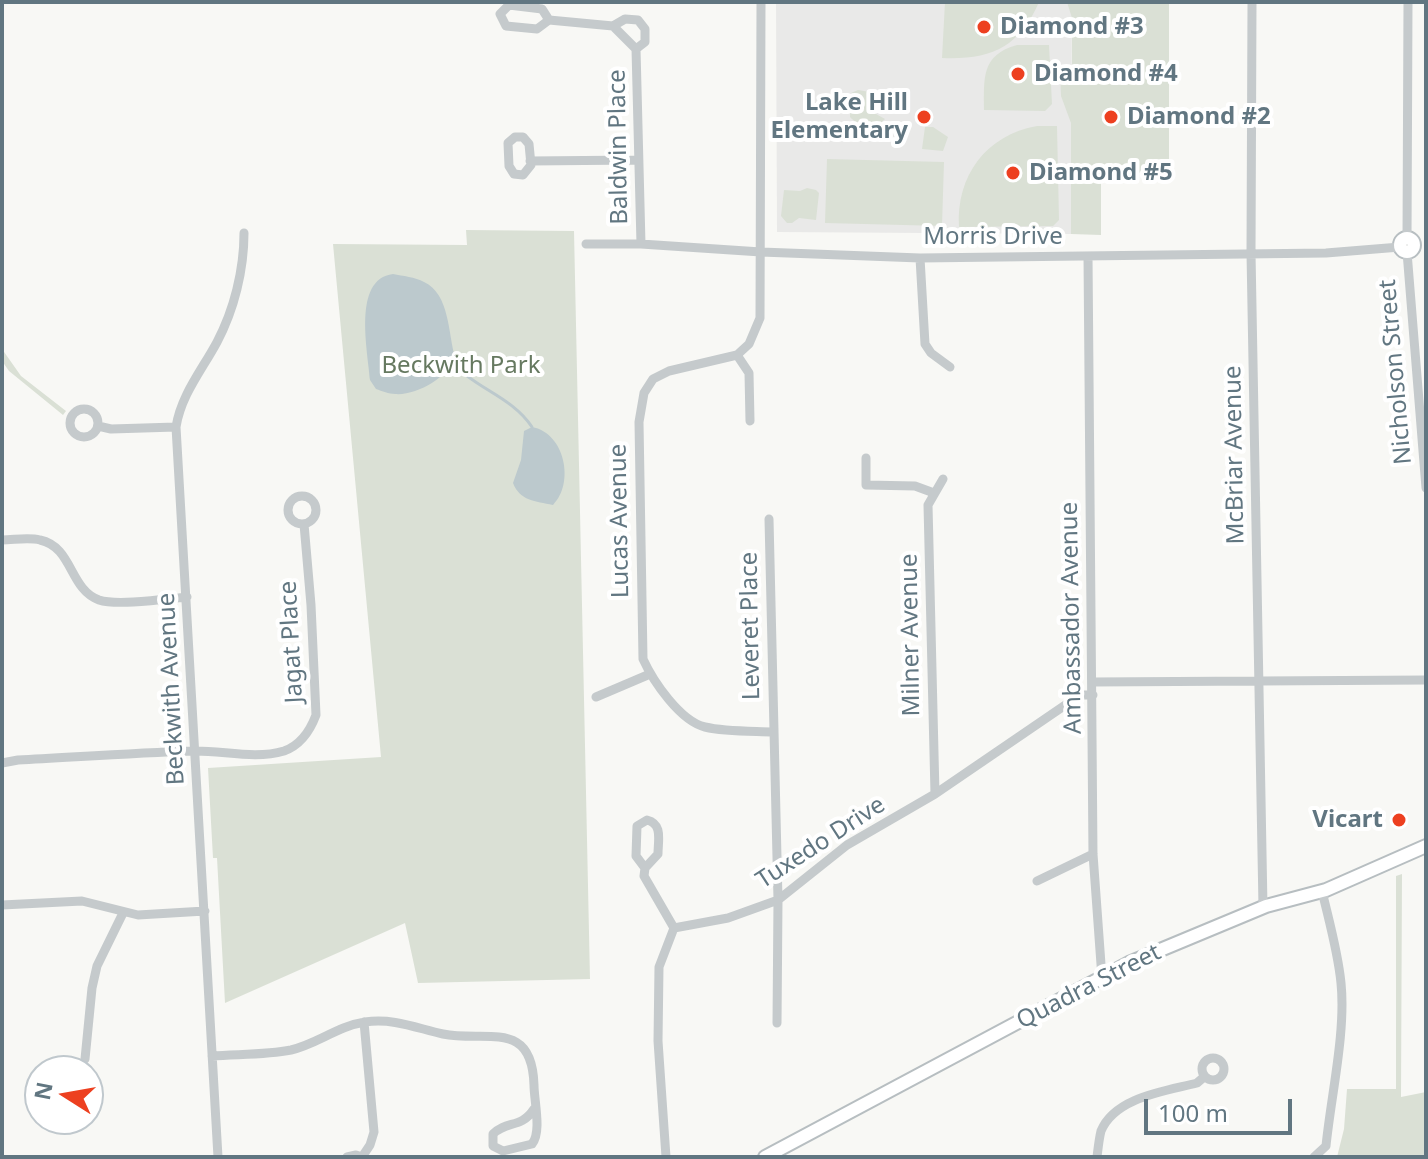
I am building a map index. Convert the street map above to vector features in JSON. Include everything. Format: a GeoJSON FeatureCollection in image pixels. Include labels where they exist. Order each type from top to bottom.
{"type":"FeatureCollection","features":[{"type":"Feature","properties":{"kind":"main road","name":"Quadra Street"},"geometry":{"type":"LineString","coordinates":[[765,1157],[1129,963],[1263,907],[1322,891],[1426,846]]}},
{"type":"Feature","properties":{"kind":"street"},"geometry":{"type":"LineString","coordinates":[[750,421],[749,373],[737,355],[749,344],[760,318],[761,2]]}},
{"type":"Feature","properties":{"kind":"street","name":"McBriar Avenue"},"geometry":{"type":"LineString","coordinates":[[1252,2],[1251,253],[1263,907]]}},
{"type":"Feature","properties":{"kind":"street","name":"Nicholson Street"},"geometry":{"type":"LineString","coordinates":[[1408,2],[1411,244],[1426,488]]}},
{"type":"Feature","properties":{"kind":"street","name":"Baldwin Place"},"geometry":{"type":"LineString","coordinates":[[549,20],[537,7],[509,5],[500,14],[506,26],[537,29],[549,20],[613,26],[625,19],[638,20],[645,29],[645,42],[636,49]]}},
{"type":"Feature","properties":{"kind":"street","name":"Baldwin Place"},"geometry":{"type":"LineString","coordinates":[[613,26],[636,49],[641,244]]}},
{"type":"Feature","properties":{"kind":"street"},"geometry":{"type":"LineString","coordinates":[[530,161],[638,160]]}},
{"type":"Feature","properties":{"kind":"street","name":"Beckwith Avenue"},"geometry":{"type":"LineString","coordinates":[[218,1157],[182,506],[175,449],[178,412],[219,339],[234,297],[241,270],[244,233]]}},
{"type":"Feature","properties":{"kind":"street","name":"Morris Drive"},"geometry":{"type":"LineString","coordinates":[[586,244],[920,258],[1326,253],[1411,244]]}},
{"type":"Feature","properties":{"kind":"street","name":"Ambassador Avenue"},"geometry":{"type":"LineString","coordinates":[[1088,256],[1093,854],[1102,978]]}},
{"type":"Feature","properties":{"kind":"street"},"geometry":{"type":"LineString","coordinates":[[920,258],[925,344],[931,353],[950,367]]}},
{"type":"Feature","properties":{"kind":"street","name":"Lucas Avenue"},"geometry":{"type":"LineString","coordinates":[[737,355],[669,371],[653,379],[644,393],[639,422],[643,659],[650,674],[685,717],[703,727],[774,732]]}},
{"type":"Feature","properties":{"kind":"street"},"geometry":{"type":"LineString","coordinates":[[98,426],[111,429],[176,427]]}},
{"type":"Feature","properties":{"kind":"street"},"geometry":{"type":"LineString","coordinates":[[866,458],[866,485],[915,486],[934,493]]}},
{"type":"Feature","properties":{"kind":"street","name":"Milner Avenue"},"geometry":{"type":"LineString","coordinates":[[935,794],[928,505],[943,479]]}},
{"type":"Feature","properties":{"kind":"street","name":"Leveret Place"},"geometry":{"type":"LineString","coordinates":[[769,519],[774,732]]}},
{"type":"Feature","properties":{"kind":"street","name":"Jagat Place"},"geometry":{"type":"LineString","coordinates":[[195,751],[237,755],[276,753],[296,745],[312,727],[316,701],[304,524]]}},
{"type":"Feature","properties":{"kind":"street"},"geometry":{"type":"LineString","coordinates":[[2,540],[31,539],[50,543],[64,556],[81,588],[101,600],[187,597]]}},
{"type":"Feature","properties":{"kind":"street"},"geometry":{"type":"LineString","coordinates":[[596,697],[650,674]]}},
{"type":"Feature","properties":{"kind":"street"},"geometry":{"type":"LineString","coordinates":[[1093,682],[1426,680]]}},
{"type":"Feature","properties":{"kind":"street","name":"Tuxedo Drive"},"geometry":{"type":"LineString","coordinates":[[674,928],[728,918],[778,900],[847,845],[935,794],[1080,695],[1093,695]]}},
{"type":"Feature","properties":{"kind":"street"},"geometry":{"type":"LineString","coordinates":[[774,732],[777,1023]]}},
{"type":"Feature","properties":{"kind":"street"},"geometry":{"type":"LineString","coordinates":[[2,763],[195,751]]}},
{"type":"Feature","properties":{"kind":"street"},"geometry":{"type":"LineString","coordinates":[[645,868],[636,856],[636,831],[647,820],[659,828],[658,854],[645,868],[644,876],[674,928],[659,967],[658,1041],[666,1157]]}},
{"type":"Feature","properties":{"kind":"street"},"geometry":{"type":"LineString","coordinates":[[1037,881],[1093,854]]}},
{"type":"Feature","properties":{"kind":"street"},"geometry":{"type":"LineString","coordinates":[[1314,1157],[1326,1146],[1342,986],[1322,891]]}},
{"type":"Feature","properties":{"kind":"street"},"geometry":{"type":"LineString","coordinates":[[2,905],[82,901],[138,915],[205,911]]}},
{"type":"Feature","properties":{"kind":"street"},"geometry":{"type":"LineString","coordinates":[[85,1055],[97,966],[123,913]]}},
{"type":"Feature","properties":{"kind":"street"},"geometry":{"type":"LineString","coordinates":[[347,1157],[362,1157],[374,1132],[364,1022]]}},
{"type":"Feature","properties":{"kind":"street"},"geometry":{"type":"LineString","coordinates":[[212,1056],[290,1050],[340,1028],[364,1022],[401,1022],[443,1034],[504,1037],[523,1049],[531,1060],[538,1133],[532,1144],[503,1151],[493,1146],[493,1134],[498,1129],[524,1122],[534,1109]]}},
{"type":"Feature","properties":{"kind":"street"},"geometry":{"type":"LineString","coordinates":[[1097,1157],[1102,1130],[1112,1114],[1140,1099],[1197,1083],[1204,1077]]}},
{"type":"Feature","properties":{"kind":"shaded area","name":"Lake Hill Elementary"},"geometry":{"type":"Polygon","coordinates":[[[776,2],[1072,2],[1071,234],[777,232],[776,2]]]}},
{"type":"Feature","properties":{"kind":"shaded area"},"geometry":{"type":"Polygon","coordinates":[[[393,274],[420,280],[439,296],[447,315],[455,357],[446,372],[431,384],[403,394],[376,389],[370,380],[367,352],[367,302],[380,279],[393,274]]]}},
{"type":"Feature","properties":{"kind":"shaded area"},"geometry":{"type":"Polygon","coordinates":[[[532,427],[552,439],[563,460],[564,484],[553,505],[524,497],[513,483],[521,460],[524,431],[532,427]]]}},
{"type":"Feature","properties":{"kind":"green space","name":"Diamond #3"},"geometry":{"type":"Polygon","coordinates":[[[945,2],[1039,2],[1022,30],[1001,48],[975,57],[942,58],[945,2]]]}},
{"type":"Feature","properties":{"kind":"green space"},"geometry":{"type":"Polygon","coordinates":[[[1067,2],[1169,2],[1169,173],[1101,172],[1101,235],[1071,234],[1071,123],[1061,96],[1060,70],[1072,69],[1072,18],[1067,2]]]}},
{"type":"Feature","properties":{"kind":"green space","name":"Diamond #4"},"geometry":{"type":"Polygon","coordinates":[[[1017,45],[1049,45],[1052,104],[1045,111],[984,110],[987,69],[997,55],[1017,45]]]}},
{"type":"Feature","properties":{"kind":"green space"},"geometry":{"type":"Polygon","coordinates":[[[858,90],[876,93],[876,114],[885,119],[868,126],[850,117],[851,93],[858,90]]]}},
{"type":"Feature","properties":{"kind":"green space","name":"Diamond #5"},"geometry":{"type":"Polygon","coordinates":[[[1037,126],[1057,126],[1059,220],[1053,226],[959,227],[963,191],[978,161],[1003,138],[1037,126]]]}},
{"type":"Feature","properties":{"kind":"green space"},"geometry":{"type":"Polygon","coordinates":[[[925,127],[933,127],[948,137],[943,151],[922,149],[925,127]]]}},
{"type":"Feature","properties":{"kind":"green space"},"geometry":{"type":"Polygon","coordinates":[[[827,159],[944,162],[942,226],[825,223],[827,159]]]}},
{"type":"Feature","properties":{"kind":"green space"},"geometry":{"type":"Polygon","coordinates":[[[807,188],[819,193],[816,220],[799,218],[787,223],[781,216],[784,190],[807,188]]]}},
{"type":"Feature","properties":{"kind":"green space","name":"Beckwith Park"},"geometry":{"type":"Polygon","coordinates":[[[466,230],[574,231],[590,979],[418,983],[405,923],[225,1003],[217,858],[213,858],[208,768],[381,757],[333,244],[467,245],[466,230]]]}},
{"type":"Feature","properties":{"kind":"green space"},"geometry":{"type":"Polygon","coordinates":[[[2,349],[21,376],[66,411],[63,415],[9,371],[2,361],[2,349]]]}},
{"type":"Feature","properties":{"kind":"green space"},"geometry":{"type":"Polygon","coordinates":[[[1402,874],[1401,1097],[1426,1092],[1426,1157],[1337,1157],[1344,1129],[1347,1089],[1396,1089],[1396,876],[1402,874]]]}},
{"type":"Feature","properties":{"kind":"waterway"},"geometry":{"type":"LineString","coordinates":[[453,364],[505,400],[532,427]]}},
{"type":"Feature","properties":{"kind":"place","name":"Diamond #3"},"geometry":{"type":"Point","coordinates":[984,27]}},
{"type":"Feature","properties":{"kind":"place","name":"Diamond #4"},"geometry":{"type":"Point","coordinates":[1018,74]}},
{"type":"Feature","properties":{"kind":"place","name":"Lake Hill Elementary"},"geometry":{"type":"Point","coordinates":[924,117]}},
{"type":"Feature","properties":{"kind":"place","name":"Diamond #2"},"geometry":{"type":"Point","coordinates":[1111,117]}},
{"type":"Feature","properties":{"kind":"place","name":"Diamond #5"},"geometry":{"type":"Point","coordinates":[1013,173]}},
{"type":"Feature","properties":{"kind":"place","name":"Vicart"},"geometry":{"type":"Point","coordinates":[1399,820]}}]}
